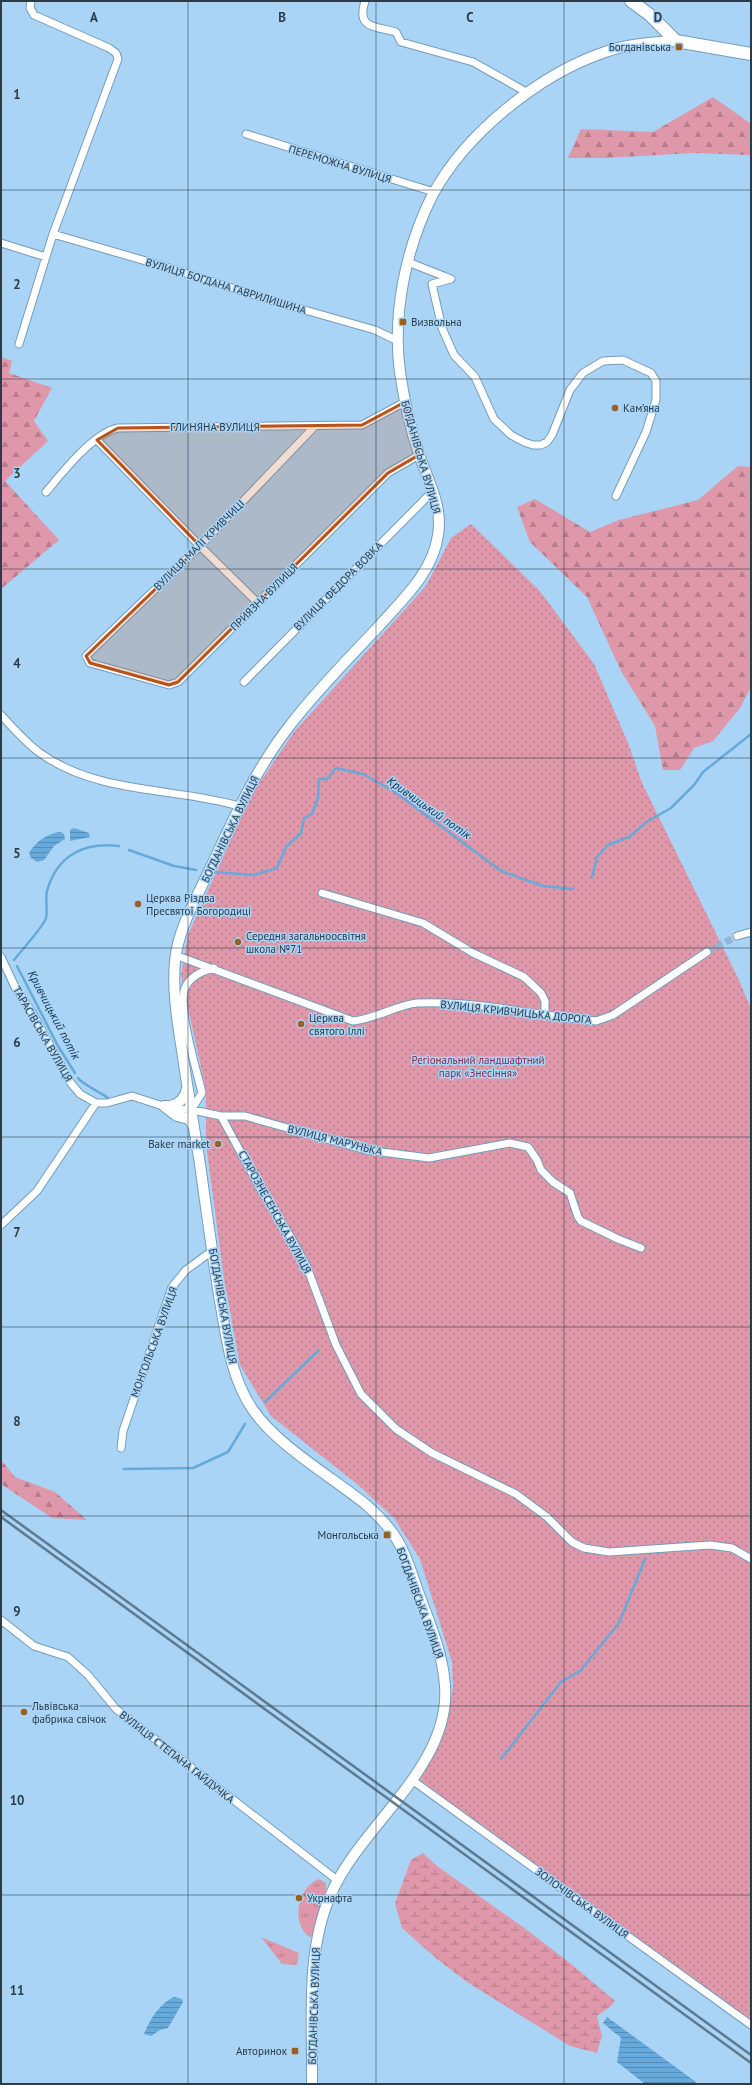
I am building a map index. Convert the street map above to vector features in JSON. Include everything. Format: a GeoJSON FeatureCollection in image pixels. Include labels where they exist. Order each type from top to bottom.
{"type":"FeatureCollection","features":[{"type":"Feature","properties":{"kind":"main road"},"geometry":{"type":"LineString","coordinates":[[632,1],[650,15],[676,41],[751,54]]}},
{"type":"Feature","properties":{"kind":"main road","name":"БОГДАНІВСЬКА ВУЛИЦЯ"},"geometry":{"type":"LineString","coordinates":[[312,2084],[314,1956],[319,1923],[337,1880],[355,1852],[412,1780],[433,1744],[443,1719],[446,1692],[441,1653],[406,1559],[396,1538],[382,1519],[283,1442],[254,1412],[237,1379],[228,1348],[174,998],[175,955],[184,924],[239,806],[260,768],[291,724],[412,588],[426,569],[434,553],[440,526],[438,509],[433,491],[419,456],[405,402],[399,366],[398,341],[402,296],[408,262],[434,192],[452,165],[473,141],[528,93],[552,77],[606,52],[639,44],[676,41]]}},
{"type":"Feature","properties":{"kind":"main road"},"geometry":{"type":"LineString","coordinates":[[164,1106],[171,1107],[181,1100],[186,1094],[188,1086]]}},
{"type":"Feature","properties":{"kind":"main road"},"geometry":{"type":"LineString","coordinates":[[164,1106],[178,1116],[189,1119],[194,1128]]}},
{"type":"Feature","properties":{"kind":"street"},"geometry":{"type":"LineString","coordinates":[[19,344],[53,234],[118,59],[116,53],[109,48],[34,15],[30,8],[31,1]]}},
{"type":"Feature","properties":{"kind":"street"},"geometry":{"type":"LineString","coordinates":[[365,1],[361,13],[363,21],[369,25],[396,32],[401,42],[473,62],[528,93]]}},
{"type":"Feature","properties":{"kind":"street","name":"ПЕРЕМОЖНА ВУЛИЦЯ"},"geometry":{"type":"LineString","coordinates":[[246,134],[434,192]]}},
{"type":"Feature","properties":{"kind":"street","name":"ВУЛИЦЯ БОГДАНА ГАВРИЛИШИНА"},"geometry":{"type":"LineString","coordinates":[[53,234],[163,266],[280,303],[375,330],[398,341]]}},
{"type":"Feature","properties":{"kind":"street"},"geometry":{"type":"LineString","coordinates":[[1,243],[46,257]]}},
{"type":"Feature","properties":{"kind":"street"},"geometry":{"type":"LineString","coordinates":[[408,262],[451,279],[432,284],[442,328],[454,355],[475,378],[494,419],[511,435],[524,442],[533,445],[542,445],[547,442],[552,435],[570,390],[583,373],[603,361],[623,360],[651,372],[656,381],[656,400],[646,432],[616,496]]}},
{"type":"Feature","properties":{"kind":"street","name":"ГЛИНЯНА ВУЛИЦЯ"},"geometry":{"type":"LineString","coordinates":[[46,492],[97,440],[110,430],[118,428],[362,425],[405,402]]}},
{"type":"Feature","properties":{"kind":"street","name":"ВУЛИЦЯ МАЛІ КРИВЧИЦІ"},"geometry":{"type":"LineString","coordinates":[[90,663],[86,656],[200,546],[315,426]]}},
{"type":"Feature","properties":{"kind":"street"},"geometry":{"type":"LineString","coordinates":[[97,440],[200,546],[258,603]]}},
{"type":"Feature","properties":{"kind":"street","name":"ПРИЯЗНА ВУЛИЦЯ"},"geometry":{"type":"LineString","coordinates":[[90,663],[169,685],[178,682],[388,474],[419,456]]}},
{"type":"Feature","properties":{"kind":"street","name":"ВУЛИЦЯ ФЕДОРА ВОВКА"},"geometry":{"type":"LineString","coordinates":[[244,682],[433,491]]}},
{"type":"Feature","properties":{"kind":"street"},"geometry":{"type":"LineString","coordinates":[[1,715],[40,753],[57,763],[89,777],[134,789],[217,800],[239,806]]}},
{"type":"Feature","properties":{"kind":"street"},"geometry":{"type":"LineString","coordinates":[[322,893],[424,923],[473,953],[524,977],[541,993],[545,1001],[545,1015]]}},
{"type":"Feature","properties":{"kind":"street"},"geometry":{"type":"LineString","coordinates":[[737,936],[751,932]]}},
{"type":"Feature","properties":{"kind":"street","name":"ВУЛИЦЯ КРИВЧИЦЬКА ДОРОГА"},"geometry":{"type":"LineString","coordinates":[[175,955],[214,968],[353,1021],[366,1020],[415,1004],[447,1003],[591,1020],[604,1019],[613,1015],[707,952]]}},
{"type":"Feature","properties":{"kind":"street","name":"ТАРАСІВСЬКА ВУЛИЦЯ"},"geometry":{"type":"LineString","coordinates":[[1,957],[16,989],[32,1012],[70,1082],[80,1094],[96,1103]]}},
{"type":"Feature","properties":{"kind":"street"},"geometry":{"type":"LineString","coordinates":[[191,1110],[202,1093],[184,1013],[183,994],[185,987],[199,972],[214,968]]}},
{"type":"Feature","properties":{"kind":"street"},"geometry":{"type":"LineString","coordinates":[[1,1225],[37,1191],[96,1103],[108,1103],[132,1096],[175,1110],[191,1110],[221,1116]]}},
{"type":"Feature","properties":{"kind":"street","name":"ВУЛИЦЯ МАРУНЬКА"},"geometry":{"type":"LineString","coordinates":[[221,1116],[245,1116],[366,1150],[429,1158],[510,1143],[528,1147],[537,1160],[541,1170],[553,1182],[570,1193],[578,1217],[581,1221],[618,1240],[641,1248]]}},
{"type":"Feature","properties":{"kind":"street","name":"СТАРОЗНЕСЕНСЬКА ВУЛИЦЯ"},"geometry":{"type":"LineString","coordinates":[[221,1116],[261,1190],[290,1236],[307,1267],[336,1345],[354,1381],[362,1394],[396,1430],[437,1456],[516,1494],[547,1518],[572,1542],[584,1548],[609,1552],[710,1545],[732,1548],[751,1559]]}},
{"type":"Feature","properties":{"kind":"street","name":"МОНГОЛЬСЬКА ВУЛИЦЯ"},"geometry":{"type":"LineString","coordinates":[[121,1448],[123,1431],[172,1287],[186,1270],[212,1251]]}},
{"type":"Feature","properties":{"kind":"street","name":"ВУЛИЦЯ СТЕПАНА ГАЙДУЧКА"},"geometry":{"type":"LineString","coordinates":[[1,1620],[34,1646],[68,1657],[88,1675],[116,1709],[337,1880]]}},
{"type":"Feature","properties":{"kind":"street","name":"ЗОЛОЧІВСЬКА ВУЛИЦЯ"},"geometry":{"type":"LineString","coordinates":[[412,1780],[751,2026]]}},
{"type":"Feature","properties":{"kind":"highlighted area"},"geometry":{"type":"Polygon","coordinates":[[[405,402],[419,455],[388,473],[178,682],[169,685],[90,663],[86,656],[200,546],[97,440],[118,428],[362,425],[405,402]]]}},
{"type":"Feature","properties":{"kind":"green space"},"geometry":{"type":"Polygon","coordinates":[[[713,97],[751,124],[751,155],[693,153],[605,158],[568,158],[581,129],[653,132],[713,97]]]}},
{"type":"Feature","properties":{"kind":"green space"},"geometry":{"type":"Polygon","coordinates":[[[1,357],[12,361],[9,373],[52,388],[34,421],[48,441],[5,481],[59,540],[1,589],[1,357]]]}},
{"type":"Feature","properties":{"kind":"green space"},"geometry":{"type":"Polygon","coordinates":[[[738,466],[751,467],[751,687],[740,708],[713,741],[694,748],[680,770],[663,770],[655,726],[621,671],[587,597],[530,542],[517,507],[535,499],[590,532],[619,520],[698,500],[738,466]]]}},
{"type":"Feature","properties":{"kind":"green space","name":"Регіональний ландшафтний парк «Знесіння»"},"geometry":{"type":"Polygon","coordinates":[[[471,524],[539,590],[594,664],[628,743],[642,783],[739,980],[751,1009],[751,2021],[422,1786],[420,1778],[434,1755],[450,1704],[453,1686],[452,1662],[420,1559],[394,1518],[357,1484],[271,1416],[240,1365],[224,1279],[206,1144],[206,1090],[181,975],[188,935],[250,797],[294,732],[426,586],[451,538],[471,524]]]}},
{"type":"Feature","properties":{"kind":"green space"},"geometry":{"type":"Polygon","coordinates":[[[1,1460],[15,1477],[55,1492],[87,1520],[52,1518],[1,1484],[1,1460]]]}},
{"type":"Feature","properties":{"kind":"green space"},"geometry":{"type":"Polygon","coordinates":[[[423,1853],[437,1866],[527,1930],[570,1963],[615,2001],[611,2006],[597,2016],[602,2036],[597,2053],[570,2046],[467,1982],[437,1959],[402,1928],[395,1903],[411,1860],[423,1853]]]}},
{"type":"Feature","properties":{"kind":"green space"},"geometry":{"type":"Polygon","coordinates":[[[319,1879],[326,1883],[326,1889],[313,1936],[310,1937],[304,1931],[300,1923],[299,1906],[306,1889],[319,1879]]]}},
{"type":"Feature","properties":{"kind":"green space"},"geometry":{"type":"Polygon","coordinates":[[[261,1937],[299,1953],[297,1965],[282,1964],[261,1937]]]}},
{"type":"Feature","properties":{"kind":"water"},"geometry":{"type":"Polygon","coordinates":[[[74,828],[89,833],[90,837],[70,841],[70,830],[74,828]]]}},
{"type":"Feature","properties":{"kind":"water"},"geometry":{"type":"Polygon","coordinates":[[[60,832],[64,834],[65,839],[54,846],[44,860],[37,862],[31,858],[29,853],[38,842],[46,836],[60,832]]]}},
{"type":"Feature","properties":{"kind":"water"},"geometry":{"type":"Polygon","coordinates":[[[174,1997],[182,1999],[183,2002],[168,2028],[160,2030],[151,2036],[144,2034],[149,2023],[160,2007],[174,1997]]]}},
{"type":"Feature","properties":{"kind":"water"},"geometry":{"type":"Polygon","coordinates":[[[607,2017],[696,2082],[695,2084],[645,2084],[617,2062],[621,2038],[603,2023],[607,2017]]]}},
{"type":"Feature","properties":{"kind":"waterway","name":"Кривчицький потік"},"geometry":{"type":"LineString","coordinates":[[592,877],[597,857],[608,845],[629,837],[648,821],[671,808],[694,785],[703,772],[751,734]]}},
{"type":"Feature","properties":{"kind":"waterway","name":"Кривчицький потік"},"geometry":{"type":"LineString","coordinates":[[214,872],[254,875],[277,868],[286,847],[301,833],[304,818],[312,814],[318,798],[319,779],[327,779],[336,768],[363,774],[395,792],[501,871],[543,886],[573,889]]}},
{"type":"Feature","properties":{"kind":"waterway","name":"Кривчицький потік"},"geometry":{"type":"LineString","coordinates":[[14,960],[37,933],[44,922],[47,915],[47,891],[58,868],[65,860],[83,849],[94,846],[119,846]]}},
{"type":"Feature","properties":{"kind":"waterway","name":"Кривчицький потік"},"geometry":{"type":"LineString","coordinates":[[129,850],[174,866],[196,870]]}},
{"type":"Feature","properties":{"kind":"waterway","name":"Кривчицький потік"},"geometry":{"type":"LineString","coordinates":[[17,966],[58,1046],[75,1073]]}},
{"type":"Feature","properties":{"kind":"waterway","name":"Кривчицький потік"},"geometry":{"type":"LineString","coordinates":[[78,1078],[108,1098]]}},
{"type":"Feature","properties":{"kind":"waterway"},"geometry":{"type":"LineString","coordinates":[[265,1402],[319,1350]]}},
{"type":"Feature","properties":{"kind":"waterway"},"geometry":{"type":"LineString","coordinates":[[124,1469],[193,1468],[228,1452],[245,1424]]}},
{"type":"Feature","properties":{"kind":"waterway"},"geometry":{"type":"LineString","coordinates":[[501,1759],[561,1682],[580,1671],[619,1623],[645,1559]]}},
{"type":"Feature","properties":{"kind":"tunnel"},"geometry":{"type":"LineString","coordinates":[[707,952],[737,936]]}},
{"type":"Feature","properties":{"kind":"railway"},"geometry":{"type":"LineString","coordinates":[[1,1510],[751,2055]]}},
{"type":"Feature","properties":{"kind":"railway"},"geometry":{"type":"LineString","coordinates":[[1,1517],[751,2063]]}},
{"type":"Feature","properties":{"kind":"place","name":"Богданівська"},"geometry":{"type":"Point","coordinates":[679,47]}},
{"type":"Feature","properties":{"kind":"place","name":"Визвольна"},"geometry":{"type":"Point","coordinates":[403,322]}},
{"type":"Feature","properties":{"kind":"place","name":"Кам’яна"},"geometry":{"type":"Point","coordinates":[615,408]}},
{"type":"Feature","properties":{"kind":"place","name":"Церква Різдва Пресвятої Богородиці"},"geometry":{"type":"Point","coordinates":[138,904]}},
{"type":"Feature","properties":{"kind":"place","name":"Середня загальноосвітня школа №71"},"geometry":{"type":"Point","coordinates":[238,942]}},
{"type":"Feature","properties":{"kind":"place","name":"Церква святого Іллі"},"geometry":{"type":"Point","coordinates":[301,1024]}},
{"type":"Feature","properties":{"kind":"place","name":"Baker market"},"geometry":{"type":"Point","coordinates":[218,1144]}},
{"type":"Feature","properties":{"kind":"place","name":"Монгольська"},"geometry":{"type":"Point","coordinates":[387,1535]}},
{"type":"Feature","properties":{"kind":"place","name":"Львівська фабрика свічок"},"geometry":{"type":"Point","coordinates":[24,1712]}},
{"type":"Feature","properties":{"kind":"place","name":"Укрнафта"},"geometry":{"type":"Point","coordinates":[299,1898]}},
{"type":"Feature","properties":{"kind":"place","name":"Авторинок"},"geometry":{"type":"Point","coordinates":[295,2051]}}]}
